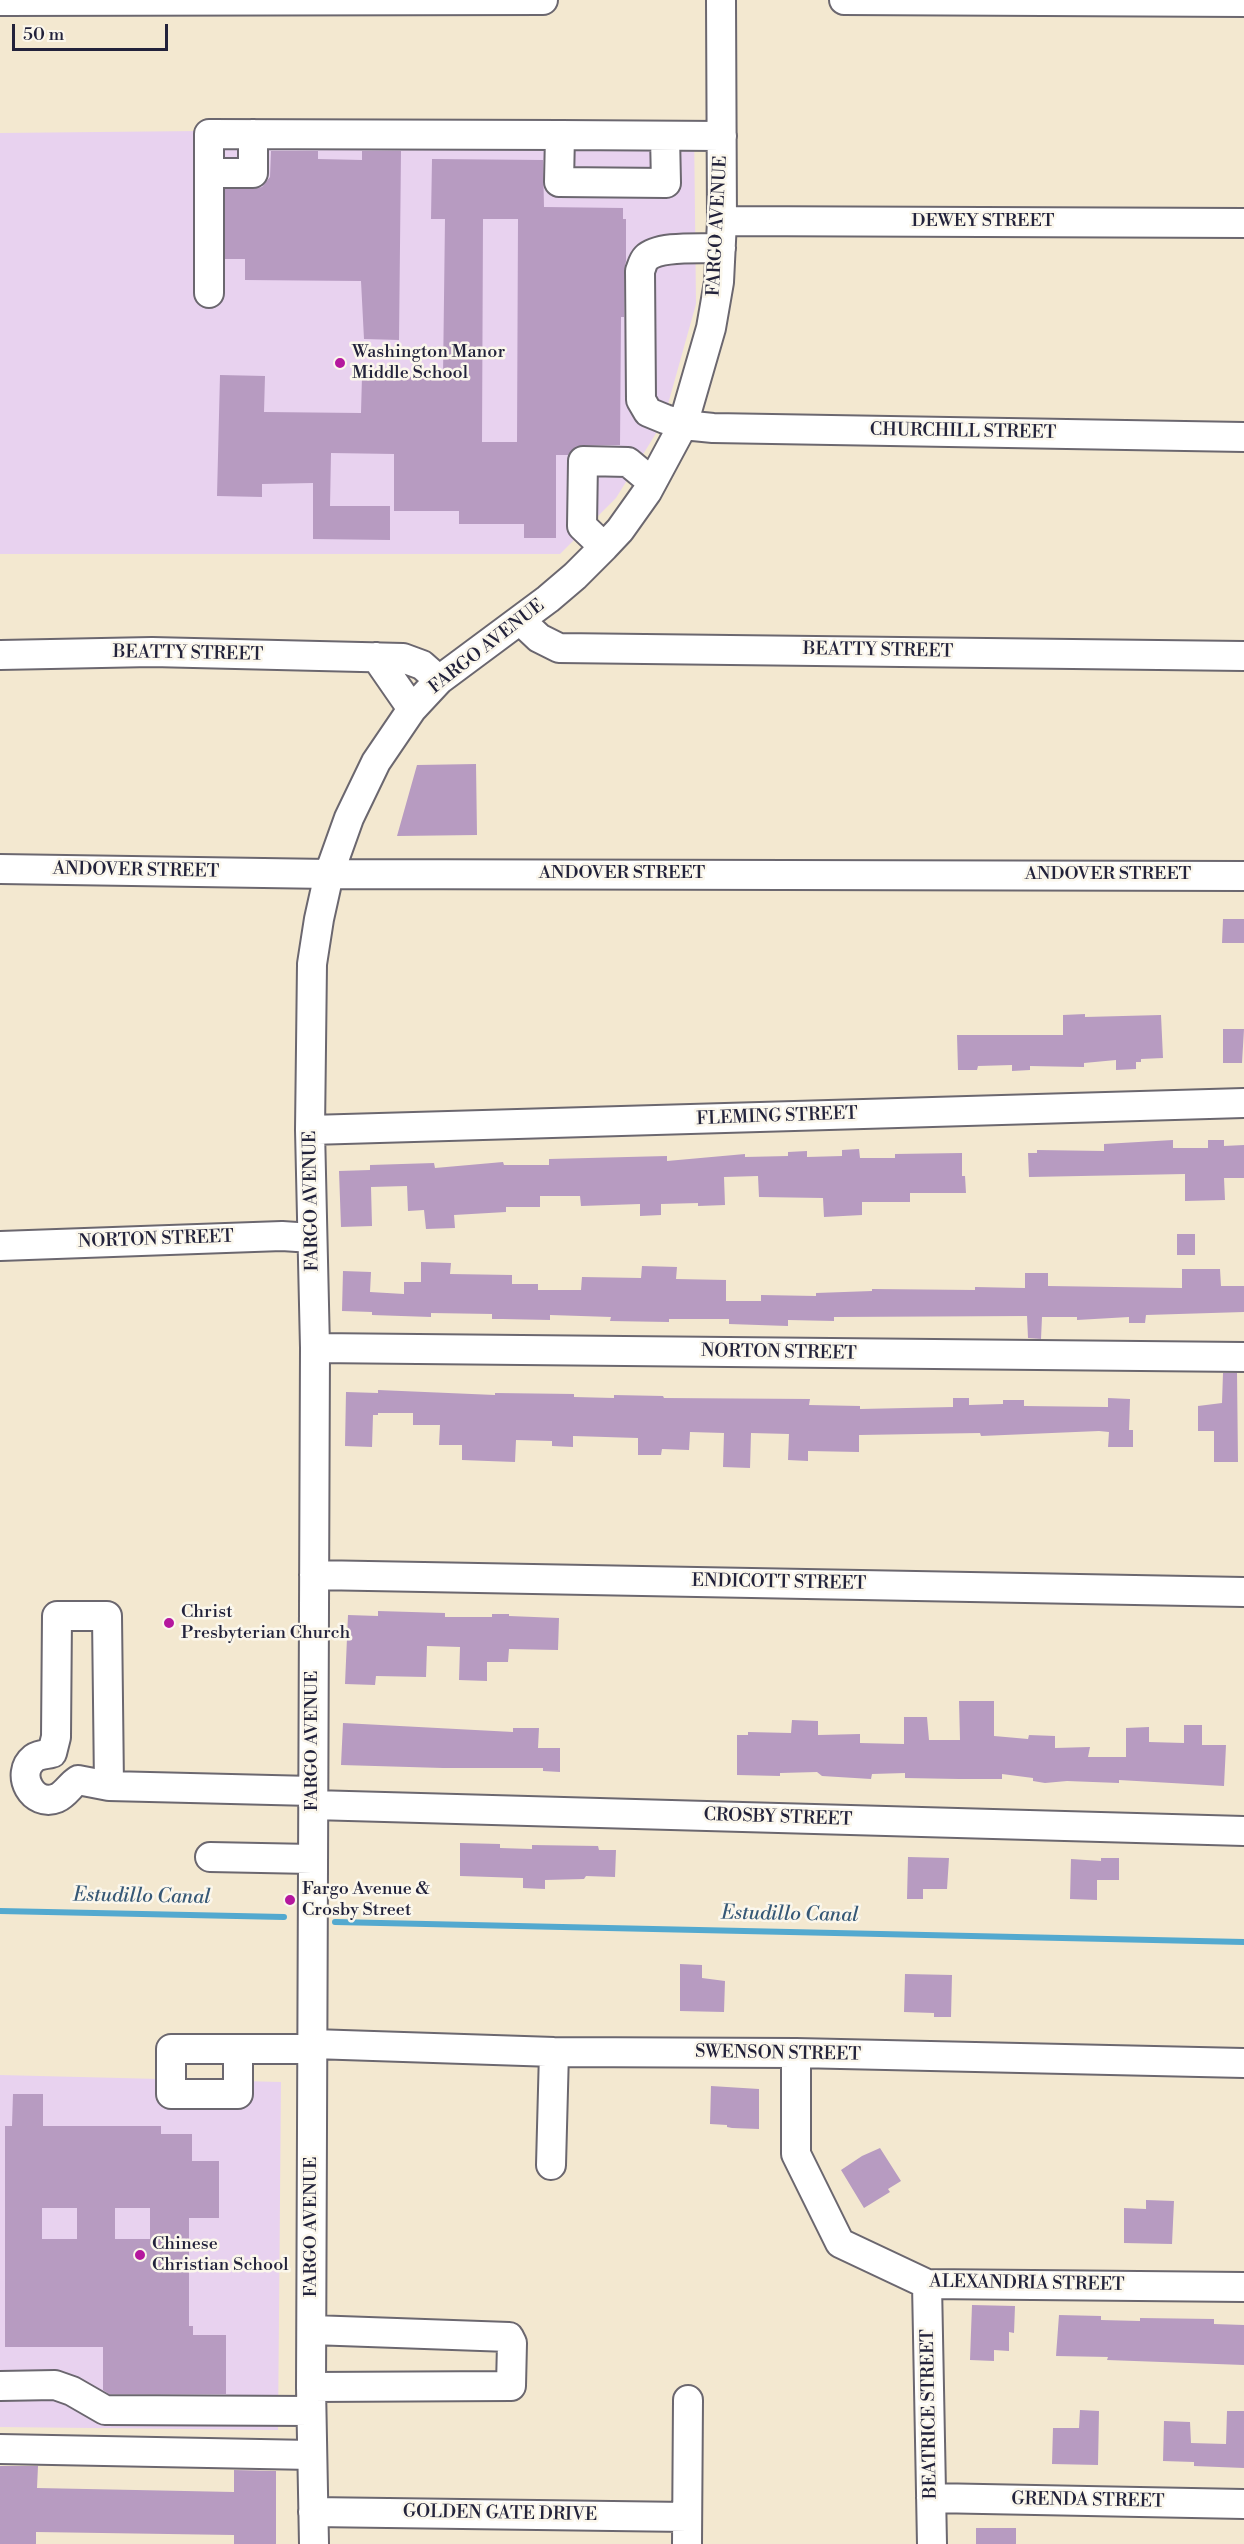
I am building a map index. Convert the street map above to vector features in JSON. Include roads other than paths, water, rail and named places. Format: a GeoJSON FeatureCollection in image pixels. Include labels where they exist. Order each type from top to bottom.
{"type":"FeatureCollection","features":[{"type":"Feature","properties":{"kind":"street"},"geometry":{"type":"LineString","coordinates":[[0,1],[543,0]]}},
{"type":"Feature","properties":{"kind":"street","name":"FARGO AVENUE"},"geometry":{"type":"LineString","coordinates":[[314,2544],[311,2399],[315,1348],[310,1130],[312,964],[329,874],[349,818],[376,762],[412,709],[439,680],[521,621],[575,576],[604,547],[620,530],[652,482],[683,426],[711,328],[719,282],[722,0]]}},
{"type":"Feature","properties":{"kind":"street"},"geometry":{"type":"LineString","coordinates":[[844,0],[1244,2]]}},
{"type":"Feature","properties":{"kind":"street"},"geometry":{"type":"LineString","coordinates":[[209,293],[209,134],[722,136]]}},
{"type":"Feature","properties":{"kind":"street"},"geometry":{"type":"LineString","coordinates":[[209,173],[253,173],[253,134]]}},
{"type":"Feature","properties":{"kind":"street"},"geometry":{"type":"LineString","coordinates":[[560,135],[560,182],[666,183],[665,136]]}},
{"type":"Feature","properties":{"kind":"street","name":"DEWEY STREET"},"geometry":{"type":"LineString","coordinates":[[683,426],[648,412],[640,400],[640,271],[644,259],[652,253],[721,235],[1244,223]]}},
{"type":"Feature","properties":{"kind":"street","name":"CHURCHILL STREET"},"geometry":{"type":"LineString","coordinates":[[683,426],[1244,437]]}},
{"type":"Feature","properties":{"kind":"street"},"geometry":{"type":"LineString","coordinates":[[604,547],[582,526],[583,461],[628,462],[652,482]]}},
{"type":"Feature","properties":{"kind":"street","name":"BEATTY STREET"},"geometry":{"type":"LineString","coordinates":[[521,621],[539,638],[559,648],[1244,656]]}},
{"type":"Feature","properties":{"kind":"street","name":"BEATTY STREET"},"geometry":{"type":"LineString","coordinates":[[0,655],[152,652],[403,658],[422,664],[439,680]]}},
{"type":"Feature","properties":{"kind":"street"},"geometry":{"type":"LineString","coordinates":[[376,657],[412,709]]}},
{"type":"Feature","properties":{"kind":"street","name":"ANDOVER STREET"},"geometry":{"type":"LineString","coordinates":[[0,869],[329,874],[1244,876]]}},
{"type":"Feature","properties":{"kind":"street","name":"FLEMING STREET"},"geometry":{"type":"LineString","coordinates":[[310,1130],[1244,1103]]}},
{"type":"Feature","properties":{"kind":"street","name":"NORTON STREET"},"geometry":{"type":"LineString","coordinates":[[0,1246],[282,1236],[312,1238]]}},
{"type":"Feature","properties":{"kind":"street","name":"NORTON STREET"},"geometry":{"type":"LineString","coordinates":[[315,1348],[331,1350],[1244,1357]]}},
{"type":"Feature","properties":{"kind":"street","name":"ENDICOTT STREET"},"geometry":{"type":"LineString","coordinates":[[314,1575],[1244,1592]]}},
{"type":"Feature","properties":{"kind":"street"},"geometry":{"type":"LineString","coordinates":[[56,1737],[78,1780],[55,1799],[41,1798],[29,1790],[25,1779],[27,1767],[35,1757],[52,1753],[56,1737],[57,1616],[107,1616],[109,1786]]}},
{"type":"Feature","properties":{"kind":"street","name":"CROSBY STREET"},"geometry":{"type":"LineString","coordinates":[[78,1780],[109,1786],[313,1798],[1244,1831]]}},
{"type":"Feature","properties":{"kind":"street"},"geometry":{"type":"LineString","coordinates":[[210,1857],[312,1859]]}},
{"type":"Feature","properties":{"kind":"street","name":"SWENSON STREET"},"geometry":{"type":"LineString","coordinates":[[238,2049],[238,2094],[171,2094],[171,2049],[313,2047],[554,2052],[796,2053],[1244,2063]]}},
{"type":"Feature","properties":{"kind":"street"},"geometry":{"type":"LineString","coordinates":[[550,2165],[554,2052]]}},
{"type":"Feature","properties":{"kind":"street","name":"ALEXANDRIA STREET"},"geometry":{"type":"LineString","coordinates":[[796,2053],[796,2154],[840,2243],[927,2284],[1244,2288]]}},
{"type":"Feature","properties":{"kind":"street","name":"BEATRICE STREET"},"geometry":{"type":"LineString","coordinates":[[927,2284],[932,2544]]}},
{"type":"Feature","properties":{"kind":"street"},"geometry":{"type":"LineString","coordinates":[[0,2386],[55,2385],[72,2391],[105,2410],[511,2386],[512,2343],[509,2337],[312,2330]]}},
{"type":"Feature","properties":{"kind":"street"},"geometry":{"type":"LineString","coordinates":[[687,2530],[688,2400]]}},
{"type":"Feature","properties":{"kind":"street"},"geometry":{"type":"LineString","coordinates":[[0,2449],[312,2455]]}},
{"type":"Feature","properties":{"kind":"street","name":"GRENDA STREET"},"geometry":{"type":"LineString","coordinates":[[931,2498],[1244,2504]]}},
{"type":"Feature","properties":{"kind":"street","name":"GOLDEN GATE DRIVE"},"geometry":{"type":"LineString","coordinates":[[313,2512],[687,2530]]}},
{"type":"Feature","properties":{"kind":"waterway","name":"Estudillo Canal"},"geometry":{"type":"LineString","coordinates":[[0,1911],[284,1917]]}},
{"type":"Feature","properties":{"kind":"waterway","name":"Estudillo Canal"},"geometry":{"type":"LineString","coordinates":[[335,1922],[1244,1942]]}},
{"type":"Feature","properties":{"kind":"place","name":"Washington Manor Middle School"},"geometry":{"type":"Point","coordinates":[340,363]}},
{"type":"Feature","properties":{"kind":"place","name":"Christ Presbyterian Church"},"geometry":{"type":"Point","coordinates":[169,1623]}},
{"type":"Feature","properties":{"kind":"place","name":"Fargo Avenue & Crosby Street"},"geometry":{"type":"Point","coordinates":[290,1900]}},
{"type":"Feature","properties":{"kind":"place","name":"Chinese Christian School"},"geometry":{"type":"Point","coordinates":[140,2255]}}]}
